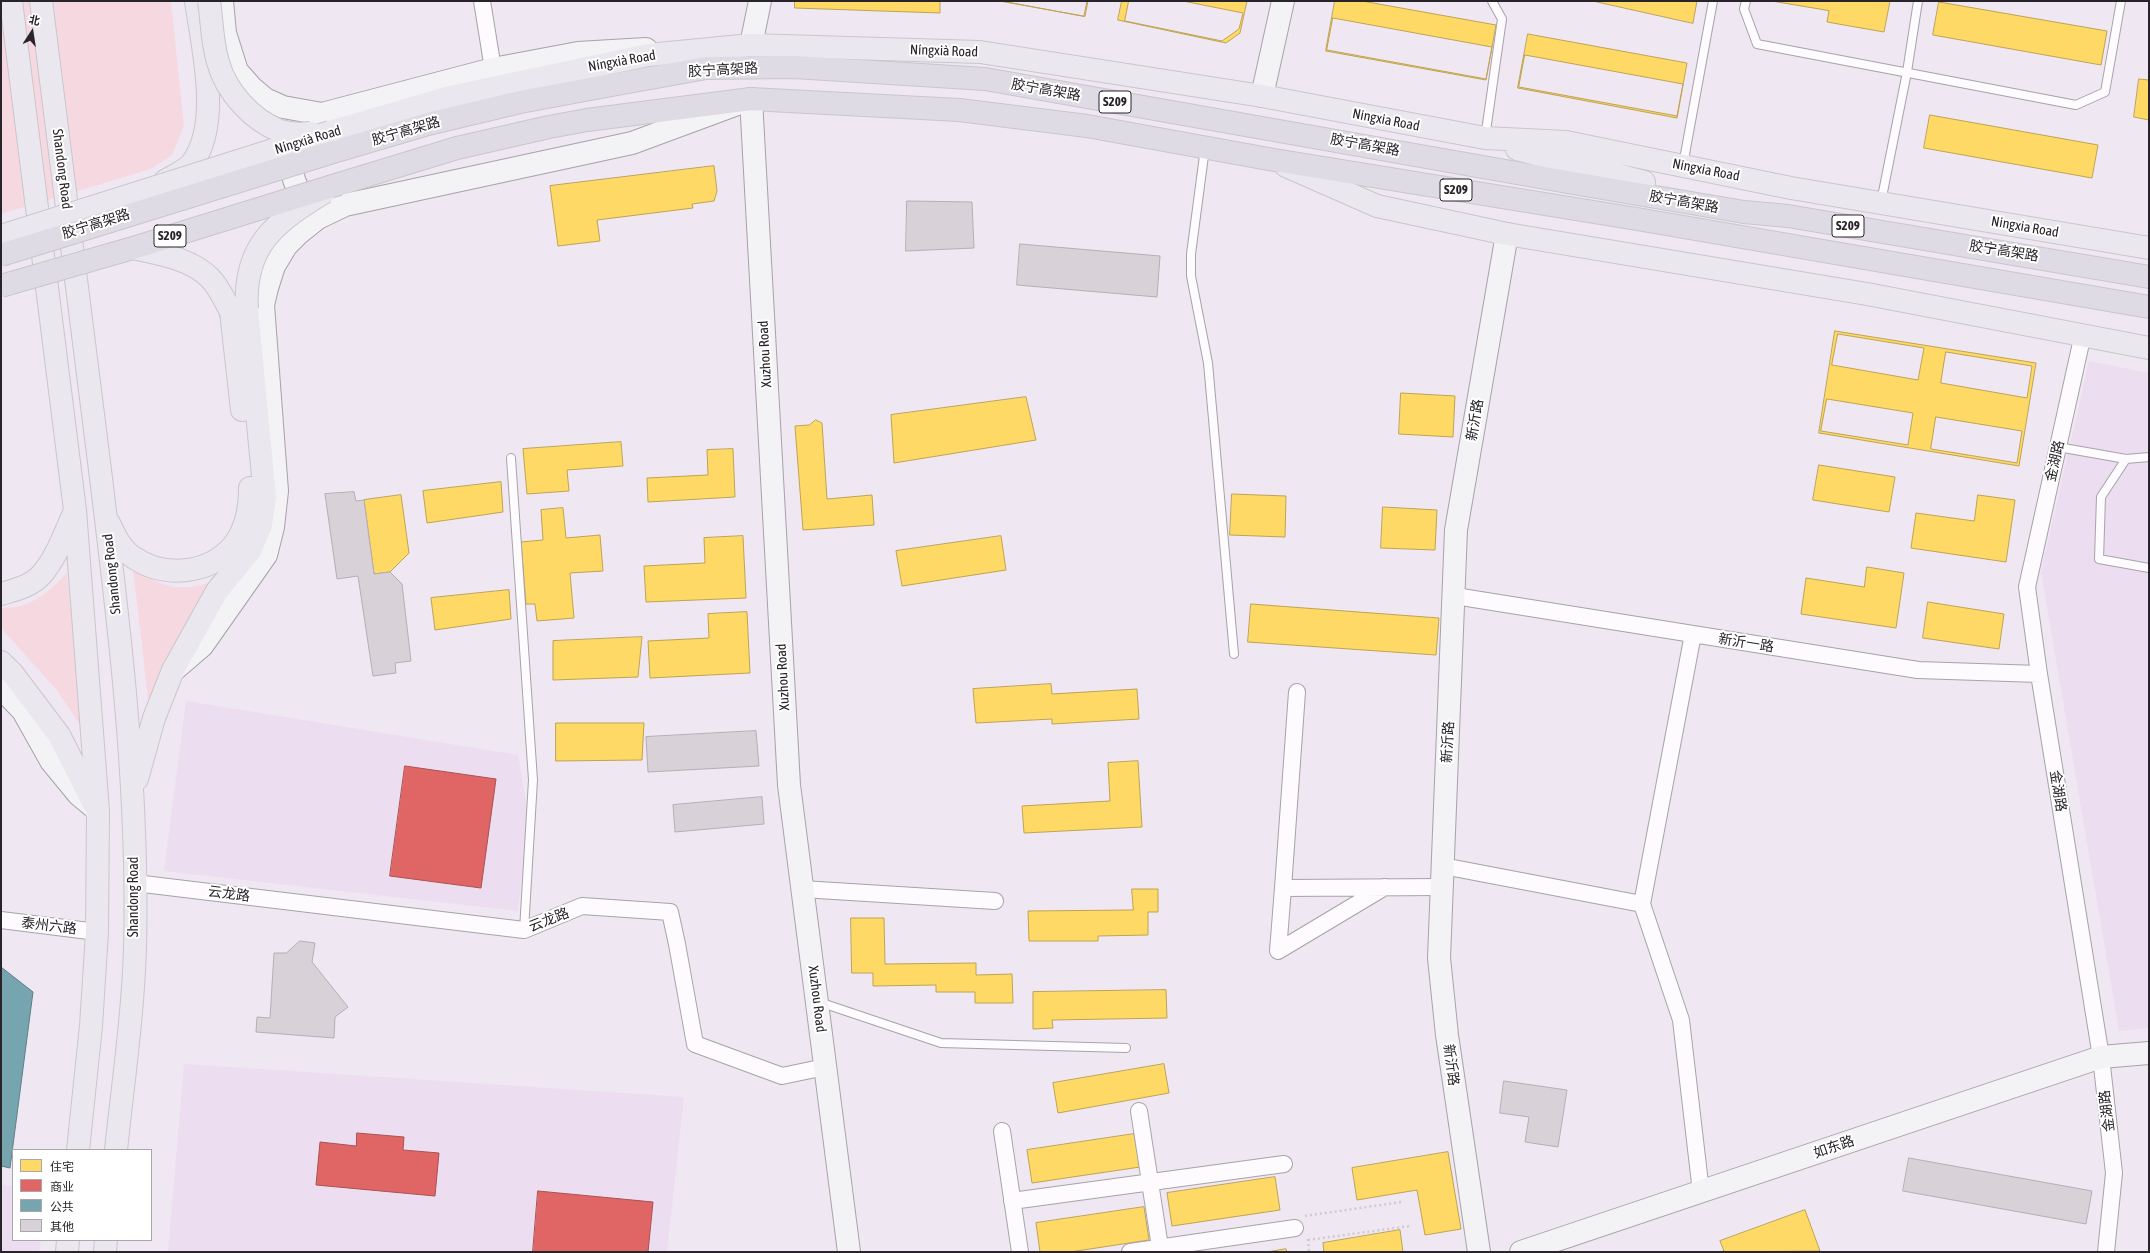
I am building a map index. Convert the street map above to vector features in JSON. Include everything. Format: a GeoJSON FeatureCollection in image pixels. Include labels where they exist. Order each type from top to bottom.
{"type":"FeatureCollection","features":[{"type":"Feature","properties":{"kind":"highway","name":"胶宁高架路"},"geometry":{"type":"LineString","coordinates":[[1,255],[332,142],[428,124],[520,102],[706,68],[794,67],[985,79],[1579,184],[1744,212],[1788,216],[2053,259],[2149,277]]}},
{"type":"Feature","properties":{"kind":"highway","name":"胶宁高架路"},"geometry":{"type":"LineString","coordinates":[[1,286],[133,248],[457,148],[587,120],[751,99],[958,110],[1087,126],[1274,160],[2046,288],[2149,307]]}},
{"type":"Feature","properties":{"kind":"highway"},"geometry":{"type":"LineString","coordinates":[[1644,182],[1738,198],[1788,216]]}},
{"type":"Feature","properties":{"kind":"main road","name":"Shandong Road"},"geometry":{"type":"LineString","coordinates":[[11,1],[75,510],[98,811],[97,932],[91,1026],[78,1149]]}},
{"type":"Feature","properties":{"kind":"main road","name":"Shandong Road"},"geometry":{"type":"LineString","coordinates":[[41,1],[106,517],[126,703],[133,792],[135,883],[132,995],[116,1149]]}},
{"type":"Feature","properties":{"kind":"main road"},"geometry":{"type":"LineString","coordinates":[[154,188],[192,163],[206,131],[208,107],[196,1]]}},
{"type":"Feature","properties":{"kind":"main road"},"geometry":{"type":"LineString","coordinates":[[209,1],[220,69],[228,86],[248,110],[264,123],[282,132],[304,134],[332,142]]}},
{"type":"Feature","properties":{"kind":"main road","name":"Níngxià Road"},"geometry":{"type":"LineString","coordinates":[[1,236],[154,188],[332,142],[450,97],[648,55],[751,45],[980,52],[1262,96]]}},
{"type":"Feature","properties":{"kind":"main road","name":"Ningxia Road"},"geometry":{"type":"LineString","coordinates":[[1262,96],[1485,138],[1566,142],[1791,188],[2149,248]]}},
{"type":"Feature","properties":{"kind":"main road"},"geometry":{"type":"LineString","coordinates":[[1485,138],[1522,150],[1644,182]]}},
{"type":"Feature","properties":{"kind":"main road"},"geometry":{"type":"LineString","coordinates":[[1274,160],[1377,206],[1507,234],[1867,294],[2083,334],[2149,348]]}},
{"type":"Feature","properties":{"kind":"main road"},"geometry":{"type":"LineString","coordinates":[[106,517],[117,541],[132,557],[147,565],[169,572],[186,571],[202,566],[219,557],[233,546],[242,530],[250,508],[239,311],[253,258],[280,221],[339,184]]}},
{"type":"Feature","properties":{"kind":"main road"},"geometry":{"type":"LineString","coordinates":[[133,248],[179,260],[198,269],[210,278],[239,311],[264,497],[261,525],[250,552],[217,591],[173,670],[154,718],[133,792]]}},
{"type":"Feature","properties":{"kind":"main road"},"geometry":{"type":"LineString","coordinates":[[1,594],[21,588],[42,575],[53,557],[75,510]]}},
{"type":"Feature","properties":{"kind":"main road"},"geometry":{"type":"LineString","coordinates":[[1,662],[13,674],[59,735],[98,811]]}},
{"type":"Feature","properties":{"kind":"main road"},"geometry":{"type":"LineString","coordinates":[[67,1252],[68,1241]]}},
{"type":"Feature","properties":{"kind":"main road"},"geometry":{"type":"LineString","coordinates":[[105,1252],[106,1241]]}},
{"type":"Feature","properties":{"kind":"street"},"geometry":{"type":"LineString","coordinates":[[222,1],[225,33],[238,71],[265,99],[284,107],[304,112],[322,114],[492,69],[578,53],[643,49],[685,52]]}},
{"type":"Feature","properties":{"kind":"street"},"geometry":{"type":"LineString","coordinates":[[482,1],[492,69]]}},
{"type":"Feature","properties":{"kind":"street"},"geometry":{"type":"LineString","coordinates":[[751,45],[760,1]]}},
{"type":"Feature","properties":{"kind":"street"},"geometry":{"type":"LineString","coordinates":[[1262,96],[1283,1]]}},
{"type":"Feature","properties":{"kind":"street"},"geometry":{"type":"LineString","coordinates":[[173,670],[202,646],[266,555],[273,526],[277,491],[264,305],[274,266],[286,246],[298,234],[318,218],[345,205],[632,143],[751,99]]}},
{"type":"Feature","properties":{"kind":"street","name":"Xuzhou Road"},"geometry":{"type":"LineString","coordinates":[[751,99],[789,785],[849,1252]]}},
{"type":"Feature","properties":{"kind":"street"},"geometry":{"type":"LineString","coordinates":[[304,112],[290,138],[291,174],[296,189],[318,218]]}},
{"type":"Feature","properties":{"kind":"street","name":"新沂路"},"geometry":{"type":"LineString","coordinates":[[1479,1252],[1447,1035],[1439,958],[1455,596],[1456,530],[1507,234]]}},
{"type":"Feature","properties":{"kind":"street","name":"金湖路"},"geometry":{"type":"LineString","coordinates":[[2083,334],[2026,587],[2101,1057],[2114,1174],[2106,1252]]}},
{"type":"Feature","properties":{"kind":"street","name":"新沂一路"},"geometry":{"type":"LineString","coordinates":[[1455,596],[1918,670],[2039,674]]}},
{"type":"Feature","properties":{"kind":"street"},"geometry":{"type":"LineString","coordinates":[[1693,634],[1642,904],[1680,1020],[1701,1192]]}},
{"type":"Feature","properties":{"kind":"street"},"geometry":{"type":"LineString","coordinates":[[1,688],[23,711],[51,761],[79,795],[98,811]]}},
{"type":"Feature","properties":{"kind":"street"},"geometry":{"type":"LineString","coordinates":[[1297,692],[1278,951],[1385,887]]}},
{"type":"Feature","properties":{"kind":"street"},"geometry":{"type":"LineString","coordinates":[[1283,888],[1385,887],[1442,876],[1642,904]]}},
{"type":"Feature","properties":{"kind":"street","name":"云龙路"},"geometry":{"type":"LineString","coordinates":[[135,883],[524,930],[582,906],[670,912],[695,1044],[782,1076],[825,1066]]}},
{"type":"Feature","properties":{"kind":"street"},"geometry":{"type":"LineString","coordinates":[[802,889],[995,901]]}},
{"type":"Feature","properties":{"kind":"street","name":"泰州六路"},"geometry":{"type":"LineString","coordinates":[[1,920],[97,932]]}},
{"type":"Feature","properties":{"kind":"street","name":"如东路"},"geometry":{"type":"LineString","coordinates":[[1521,1252],[2101,1057],[2149,1053]]}},
{"type":"Feature","properties":{"kind":"street"},"geometry":{"type":"LineString","coordinates":[[1139,1111],[1161,1250]]}},
{"type":"Feature","properties":{"kind":"street"},"geometry":{"type":"LineString","coordinates":[[1002,1131],[1020,1252]]}},
{"type":"Feature","properties":{"kind":"street"},"geometry":{"type":"LineString","coordinates":[[1012,1201],[1284,1164]]}},
{"type":"Feature","properties":{"kind":"street"},"geometry":{"type":"LineString","coordinates":[[1130,1252],[1161,1250],[1303,1228]]}},
{"type":"Feature","properties":{"kind":"lane"},"geometry":{"type":"LineString","coordinates":[[1485,138],[1502,19],[1492,1]]}},
{"type":"Feature","properties":{"kind":"lane"},"geometry":{"type":"LineString","coordinates":[[1683,166],[1713,1]]}},
{"type":"Feature","properties":{"kind":"lane"},"geometry":{"type":"LineString","coordinates":[[1746,1],[1744,10],[1757,44],[2076,105],[2105,92],[2121,1]]}},
{"type":"Feature","properties":{"kind":"lane"},"geometry":{"type":"LineString","coordinates":[[1881,202],[1907,72],[1918,1]]}},
{"type":"Feature","properties":{"kind":"lane"},"geometry":{"type":"LineString","coordinates":[[1205,148],[1191,254],[1191,276],[1208,363],[1234,654]]}},
{"type":"Feature","properties":{"kind":"lane"},"geometry":{"type":"LineString","coordinates":[[2058,447],[2126,459],[2149,457]]}},
{"type":"Feature","properties":{"kind":"lane"},"geometry":{"type":"LineString","coordinates":[[511,458],[534,780],[524,930]]}},
{"type":"Feature","properties":{"kind":"lane"},"geometry":{"type":"LineString","coordinates":[[2126,459],[2101,497],[2100,560],[2149,568]]}},
{"type":"Feature","properties":{"kind":"lane"},"geometry":{"type":"LineString","coordinates":[[817,1001],[941,1043],[1126,1048]]}},
{"type":"Feature","properties":{"kind":"path"},"geometry":{"type":"LineString","coordinates":[[1309,1252],[1308,1240],[1303,1228],[1306,1216],[1401,1202]]}},
{"type":"Feature","properties":{"kind":"path"},"geometry":{"type":"LineString","coordinates":[[1308,1240],[1410,1226]]}},
{"type":"Feature","properties":{"kind":"shaded area"},"geometry":{"type":"Polygon","coordinates":[[[1,1],[171,1],[184,126],[172,155],[151,169],[1,214],[1,1]]]}},
{"type":"Feature","properties":{"kind":"shaded area"},"geometry":{"type":"Polygon","coordinates":[[[2089,361],[2149,373],[2149,1028],[2119,1031],[2041,572],[2089,361]]]}},
{"type":"Feature","properties":{"kind":"shaded area"},"geometry":{"type":"Polygon","coordinates":[[[133,568],[155,581],[174,587],[194,586],[218,580],[192,616],[148,699],[133,568]]]}},
{"type":"Feature","properties":{"kind":"shaded area"},"geometry":{"type":"Polygon","coordinates":[[[67,573],[85,732],[56,689],[1,628],[1,608],[21,606],[38,598],[53,587],[67,573]]]}},
{"type":"Feature","properties":{"kind":"shaded area"},"geometry":{"type":"Polygon","coordinates":[[[186,701],[518,755],[528,813],[518,911],[164,871],[186,701]]]}},
{"type":"Feature","properties":{"kind":"shaded area"},"geometry":{"type":"Polygon","coordinates":[[[184,1064],[684,1097],[667,1252],[168,1252],[184,1064]]]}},
{"type":"Feature","properties":{"kind":"shaded area"},"geometry":{"type":"Polygon","coordinates":[[[1,1185],[12,1186],[12,1241],[41,1241],[39,1252],[1,1252],[1,1185]]]}},
{"type":"Feature","properties":{"kind":"building: 住宅"},"geometry":{"type":"Polygon","coordinates":[[[795,1],[940,1],[940,13],[795,8],[795,1]]]}},
{"type":"Feature","properties":{"kind":"building: 住宅"},"geometry":{"type":"Polygon","coordinates":[[[1000,1],[1088,1],[1085,16],[1000,1]]]}},
{"type":"Feature","properties":{"kind":"building: 住宅"},"geometry":{"type":"Polygon","coordinates":[[[1002,1],[1087,1],[1084,16],[1002,1]]]}},
{"type":"Feature","properties":{"kind":"building: 住宅"},"geometry":{"type":"Polygon","coordinates":[[[1122,1],[1247,1],[1240,33],[1226,43],[1118,20],[1122,1]]]}},
{"type":"Feature","properties":{"kind":"building: 住宅"},"geometry":{"type":"Polygon","coordinates":[[[1129,1],[1183,1],[1243,13],[1239,29],[1222,41],[1125,21],[1129,1]]]}},
{"type":"Feature","properties":{"kind":"building: 住宅"},"geometry":{"type":"Polygon","coordinates":[[[1335,1],[1362,1],[1496,25],[1486,80],[1326,51],[1335,1]]]}},
{"type":"Feature","properties":{"kind":"building: 住宅"},"geometry":{"type":"Polygon","coordinates":[[[1593,1],[1697,1],[1693,23],[1593,1]]]}},
{"type":"Feature","properties":{"kind":"building: 住宅"},"geometry":{"type":"Polygon","coordinates":[[[1772,1],[1890,1],[1884,32],[1827,22],[1829,11],[1772,1]]]}},
{"type":"Feature","properties":{"kind":"building: 住宅"},"geometry":{"type":"Polygon","coordinates":[[[1939,2],[2107,31],[2101,65],[1933,35],[1939,2]]]}},
{"type":"Feature","properties":{"kind":"building: 住宅"},"geometry":{"type":"Polygon","coordinates":[[[1333,18],[1492,47],[1486,79],[1327,50],[1333,18]]]}},
{"type":"Feature","properties":{"kind":"building: 住宅"},"geometry":{"type":"Polygon","coordinates":[[[1528,34],[1687,63],[1677,118],[1518,88],[1528,34]]]}},
{"type":"Feature","properties":{"kind":"building: 住宅"},"geometry":{"type":"Polygon","coordinates":[[[1525,55],[1683,84],[1677,116],[1519,87],[1525,55]]]}},
{"type":"Feature","properties":{"kind":"building: 住宅"},"geometry":{"type":"Polygon","coordinates":[[[2139,79],[2149,80],[2149,120],[2134,117],[2139,79]]]}},
{"type":"Feature","properties":{"kind":"building: 住宅"},"geometry":{"type":"Polygon","coordinates":[[[1930,115],[2098,145],[2092,178],[1924,148],[1930,115]]]}},
{"type":"Feature","properties":{"kind":"building: 住宅"},"geometry":{"type":"Polygon","coordinates":[[[714,166],[717,191],[714,201],[692,204],[693,208],[597,220],[600,241],[558,246],[550,186],[714,166]]]}},
{"type":"Feature","properties":{"kind":"building: 住宅"},"geometry":{"type":"Polygon","coordinates":[[[1835,331],[2036,363],[2019,466],[1819,433],[1835,331]]]}},
{"type":"Feature","properties":{"kind":"building: 住宅"},"geometry":{"type":"Polygon","coordinates":[[[1838,334],[1924,348],[1918,380],[1832,365],[1838,334]]]}},
{"type":"Feature","properties":{"kind":"building: 住宅"},"geometry":{"type":"Polygon","coordinates":[[[1946,352],[2032,366],[2027,398],[1941,383],[1946,352]]]}},
{"type":"Feature","properties":{"kind":"building: 住宅"},"geometry":{"type":"Polygon","coordinates":[[[1401,393],[1455,396],[1453,437],[1399,434],[1401,393]]]}},
{"type":"Feature","properties":{"kind":"building: 住宅"},"geometry":{"type":"Polygon","coordinates":[[[1026,397],[1036,440],[894,463],[891,415],[1026,397]]]}},
{"type":"Feature","properties":{"kind":"building: 住宅"},"geometry":{"type":"Polygon","coordinates":[[[1827,399],[1913,413],[1908,445],[1821,431],[1827,399]]]}},
{"type":"Feature","properties":{"kind":"building: 住宅"},"geometry":{"type":"Polygon","coordinates":[[[1936,417],[2022,431],[2017,463],[1931,449],[1936,417]]]}},
{"type":"Feature","properties":{"kind":"building: 住宅"},"geometry":{"type":"Polygon","coordinates":[[[816,420],[822,423],[827,499],[872,495],[874,525],[803,530],[795,426],[809,425],[816,420]]]}},
{"type":"Feature","properties":{"kind":"building: 住宅"},"geometry":{"type":"Polygon","coordinates":[[[621,442],[623,466],[567,470],[569,491],[527,494],[523,449],[621,442]]]}},
{"type":"Feature","properties":{"kind":"building: 住宅"},"geometry":{"type":"Polygon","coordinates":[[[733,449],[735,497],[648,502],[647,478],[708,475],[707,450],[733,449]]]}},
{"type":"Feature","properties":{"kind":"building: 住宅"},"geometry":{"type":"Polygon","coordinates":[[[1819,465],[1895,477],[1889,512],[1813,500],[1819,465]]]}},
{"type":"Feature","properties":{"kind":"building: 住宅"},"geometry":{"type":"Polygon","coordinates":[[[501,482],[503,512],[427,523],[423,491],[501,482]]]}},
{"type":"Feature","properties":{"kind":"building: 住宅"},"geometry":{"type":"Polygon","coordinates":[[[1232,494],[1286,496],[1285,537],[1230,535],[1232,494]]]}},
{"type":"Feature","properties":{"kind":"building: 住宅"},"geometry":{"type":"Polygon","coordinates":[[[401,495],[409,553],[390,572],[374,574],[364,500],[401,495]]]}},
{"type":"Feature","properties":{"kind":"building: 住宅"},"geometry":{"type":"Polygon","coordinates":[[[1978,495],[2015,500],[2006,562],[1911,548],[1916,513],[1974,521],[1978,495]]]}},
{"type":"Feature","properties":{"kind":"building: 住宅"},"geometry":{"type":"Polygon","coordinates":[[[1383,507],[1437,510],[1435,550],[1381,548],[1383,507]]]}},
{"type":"Feature","properties":{"kind":"building: 住宅"},"geometry":{"type":"Polygon","coordinates":[[[563,508],[566,538],[600,535],[603,571],[570,573],[574,618],[537,621],[535,604],[526,604],[521,542],[543,540],[541,510],[563,508]]]}},
{"type":"Feature","properties":{"kind":"building: 住宅"},"geometry":{"type":"Polygon","coordinates":[[[743,536],[746,598],[646,602],[644,566],[705,563],[704,538],[743,536]]]}},
{"type":"Feature","properties":{"kind":"building: 住宅"},"geometry":{"type":"Polygon","coordinates":[[[1001,536],[1006,570],[902,586],[896,551],[1001,536]]]}},
{"type":"Feature","properties":{"kind":"building: 住宅"},"geometry":{"type":"Polygon","coordinates":[[[1867,567],[1904,573],[1896,628],[1801,614],[1806,578],[1864,587],[1867,567]]]}},
{"type":"Feature","properties":{"kind":"building: 住宅"},"geometry":{"type":"Polygon","coordinates":[[[509,590],[511,619],[435,630],[431,598],[509,590]]]}},
{"type":"Feature","properties":{"kind":"building: 住宅"},"geometry":{"type":"Polygon","coordinates":[[[1928,602],[2004,614],[1999,649],[1923,638],[1928,602]]]}},
{"type":"Feature","properties":{"kind":"building: 住宅"},"geometry":{"type":"Polygon","coordinates":[[[1251,604],[1439,618],[1436,655],[1248,642],[1251,604]]]}},
{"type":"Feature","properties":{"kind":"building: 住宅"},"geometry":{"type":"Polygon","coordinates":[[[747,612],[750,673],[650,678],[648,641],[709,638],[708,614],[747,612]]]}},
{"type":"Feature","properties":{"kind":"building: 住宅"},"geometry":{"type":"Polygon","coordinates":[[[642,637],[638,677],[553,680],[553,641],[642,637]]]}},
{"type":"Feature","properties":{"kind":"building: 住宅"},"geometry":{"type":"Polygon","coordinates":[[[1051,684],[1052,694],[1137,689],[1139,719],[1052,724],[1052,719],[976,723],[973,689],[1051,684]]]}},
{"type":"Feature","properties":{"kind":"building: 住宅"},"geometry":{"type":"Polygon","coordinates":[[[556,723],[644,723],[642,760],[556,761],[556,723]]]}},
{"type":"Feature","properties":{"kind":"building: 住宅"},"geometry":{"type":"Polygon","coordinates":[[[1138,761],[1142,827],[1024,833],[1022,806],[1110,801],[1108,763],[1138,761]]]}},
{"type":"Feature","properties":{"kind":"building: 住宅"},"geometry":{"type":"Polygon","coordinates":[[[1132,889],[1158,889],[1158,912],[1148,912],[1148,935],[1098,936],[1098,941],[1029,941],[1028,911],[1133,910],[1132,889]]]}},
{"type":"Feature","properties":{"kind":"building: 住宅"},"geometry":{"type":"Polygon","coordinates":[[[851,918],[884,918],[885,964],[976,963],[976,975],[1012,974],[1013,1003],[975,1003],[975,992],[936,992],[936,985],[873,986],[873,973],[852,973],[851,918]]]}},
{"type":"Feature","properties":{"kind":"building: 住宅"},"geometry":{"type":"Polygon","coordinates":[[[1166,990],[1167,1018],[1052,1020],[1053,1028],[1033,1029],[1033,992],[1166,990]]]}},
{"type":"Feature","properties":{"kind":"building: 住宅"},"geometry":{"type":"Polygon","coordinates":[[[1164,1064],[1169,1093],[1058,1113],[1053,1083],[1164,1064]]]}},
{"type":"Feature","properties":{"kind":"building: 住宅"},"geometry":{"type":"Polygon","coordinates":[[[1134,1134],[1140,1167],[1032,1183],[1027,1150],[1134,1134]]]}},
{"type":"Feature","properties":{"kind":"building: 住宅"},"geometry":{"type":"Polygon","coordinates":[[[1448,1152],[1461,1229],[1425,1235],[1417,1190],[1357,1200],[1352,1168],[1448,1152]]]}},
{"type":"Feature","properties":{"kind":"building: 住宅"},"geometry":{"type":"Polygon","coordinates":[[[1275,1177],[1280,1210],[1172,1226],[1167,1193],[1275,1177]]]}},
{"type":"Feature","properties":{"kind":"building: 住宅"},"geometry":{"type":"Polygon","coordinates":[[[1144,1207],[1149,1240],[1070,1252],[1040,1252],[1036,1223],[1144,1207]]]}},
{"type":"Feature","properties":{"kind":"building: 住宅"},"geometry":{"type":"Polygon","coordinates":[[[1805,1210],[1820,1251],[1720,1252],[1724,1251],[1720,1241],[1805,1210]]]}},
{"type":"Feature","properties":{"kind":"building: 住宅"},"geometry":{"type":"Polygon","coordinates":[[[1400,1230],[1403,1252],[1324,1252],[1323,1243],[1400,1230]]]}},
{"type":"Feature","properties":{"kind":"building: 住宅"},"geometry":{"type":"Polygon","coordinates":[[[1286,1249],[1287,1252],[1268,1252],[1286,1249]]]}},
{"type":"Feature","properties":{"kind":"building: 商业"},"geometry":{"type":"Polygon","coordinates":[[[405,766],[496,779],[481,888],[390,876],[405,766]]]}},
{"type":"Feature","properties":{"kind":"building: 商业"},"geometry":{"type":"Polygon","coordinates":[[[357,1133],[404,1137],[403,1150],[439,1153],[435,1196],[316,1185],[320,1142],[356,1146],[357,1133]]]}},
{"type":"Feature","properties":{"kind":"building: 商业"},"geometry":{"type":"Polygon","coordinates":[[[538,1191],[653,1202],[648,1252],[533,1252],[538,1191]]]}},
{"type":"Feature","properties":{"kind":"building: 公共"},"geometry":{"type":"Polygon","coordinates":[[[1,967],[33,992],[10,1168],[1,1166],[1,967]]]}},
{"type":"Feature","properties":{"kind":"building: 其他"},"geometry":{"type":"Polygon","coordinates":[[[907,201],[972,202],[974,248],[906,251],[907,201]]]}},
{"type":"Feature","properties":{"kind":"building: 其他"},"geometry":{"type":"Polygon","coordinates":[[[1020,244],[1160,256],[1157,297],[1017,285],[1020,244]]]}},
{"type":"Feature","properties":{"kind":"building: 其他"},"geometry":{"type":"Polygon","coordinates":[[[354,492],[356,501],[364,500],[374,574],[390,572],[402,584],[411,661],[395,663],[396,673],[373,676],[358,576],[337,579],[325,494],[354,492]]]}},
{"type":"Feature","properties":{"kind":"building: 其他"},"geometry":{"type":"Polygon","coordinates":[[[756,731],[759,766],[648,772],[646,737],[756,731]]]}},
{"type":"Feature","properties":{"kind":"building: 其他"},"geometry":{"type":"Polygon","coordinates":[[[762,797],[764,824],[675,832],[673,805],[762,797]]]}},
{"type":"Feature","properties":{"kind":"building: 其他"},"geometry":{"type":"Polygon","coordinates":[[[300,941],[315,943],[312,962],[348,1007],[335,1017],[334,1038],[256,1032],[257,1017],[270,1018],[274,953],[286,953],[300,941]]]}},
{"type":"Feature","properties":{"kind":"building: 其他"},"geometry":{"type":"Polygon","coordinates":[[[1504,1081],[1567,1090],[1558,1147],[1525,1142],[1529,1117],[1500,1113],[1504,1081]]]}},
{"type":"Feature","properties":{"kind":"building: 其他"},"geometry":{"type":"Polygon","coordinates":[[[1909,1158],[2092,1191],[2086,1224],[1903,1191],[1909,1158]]]}}]}
